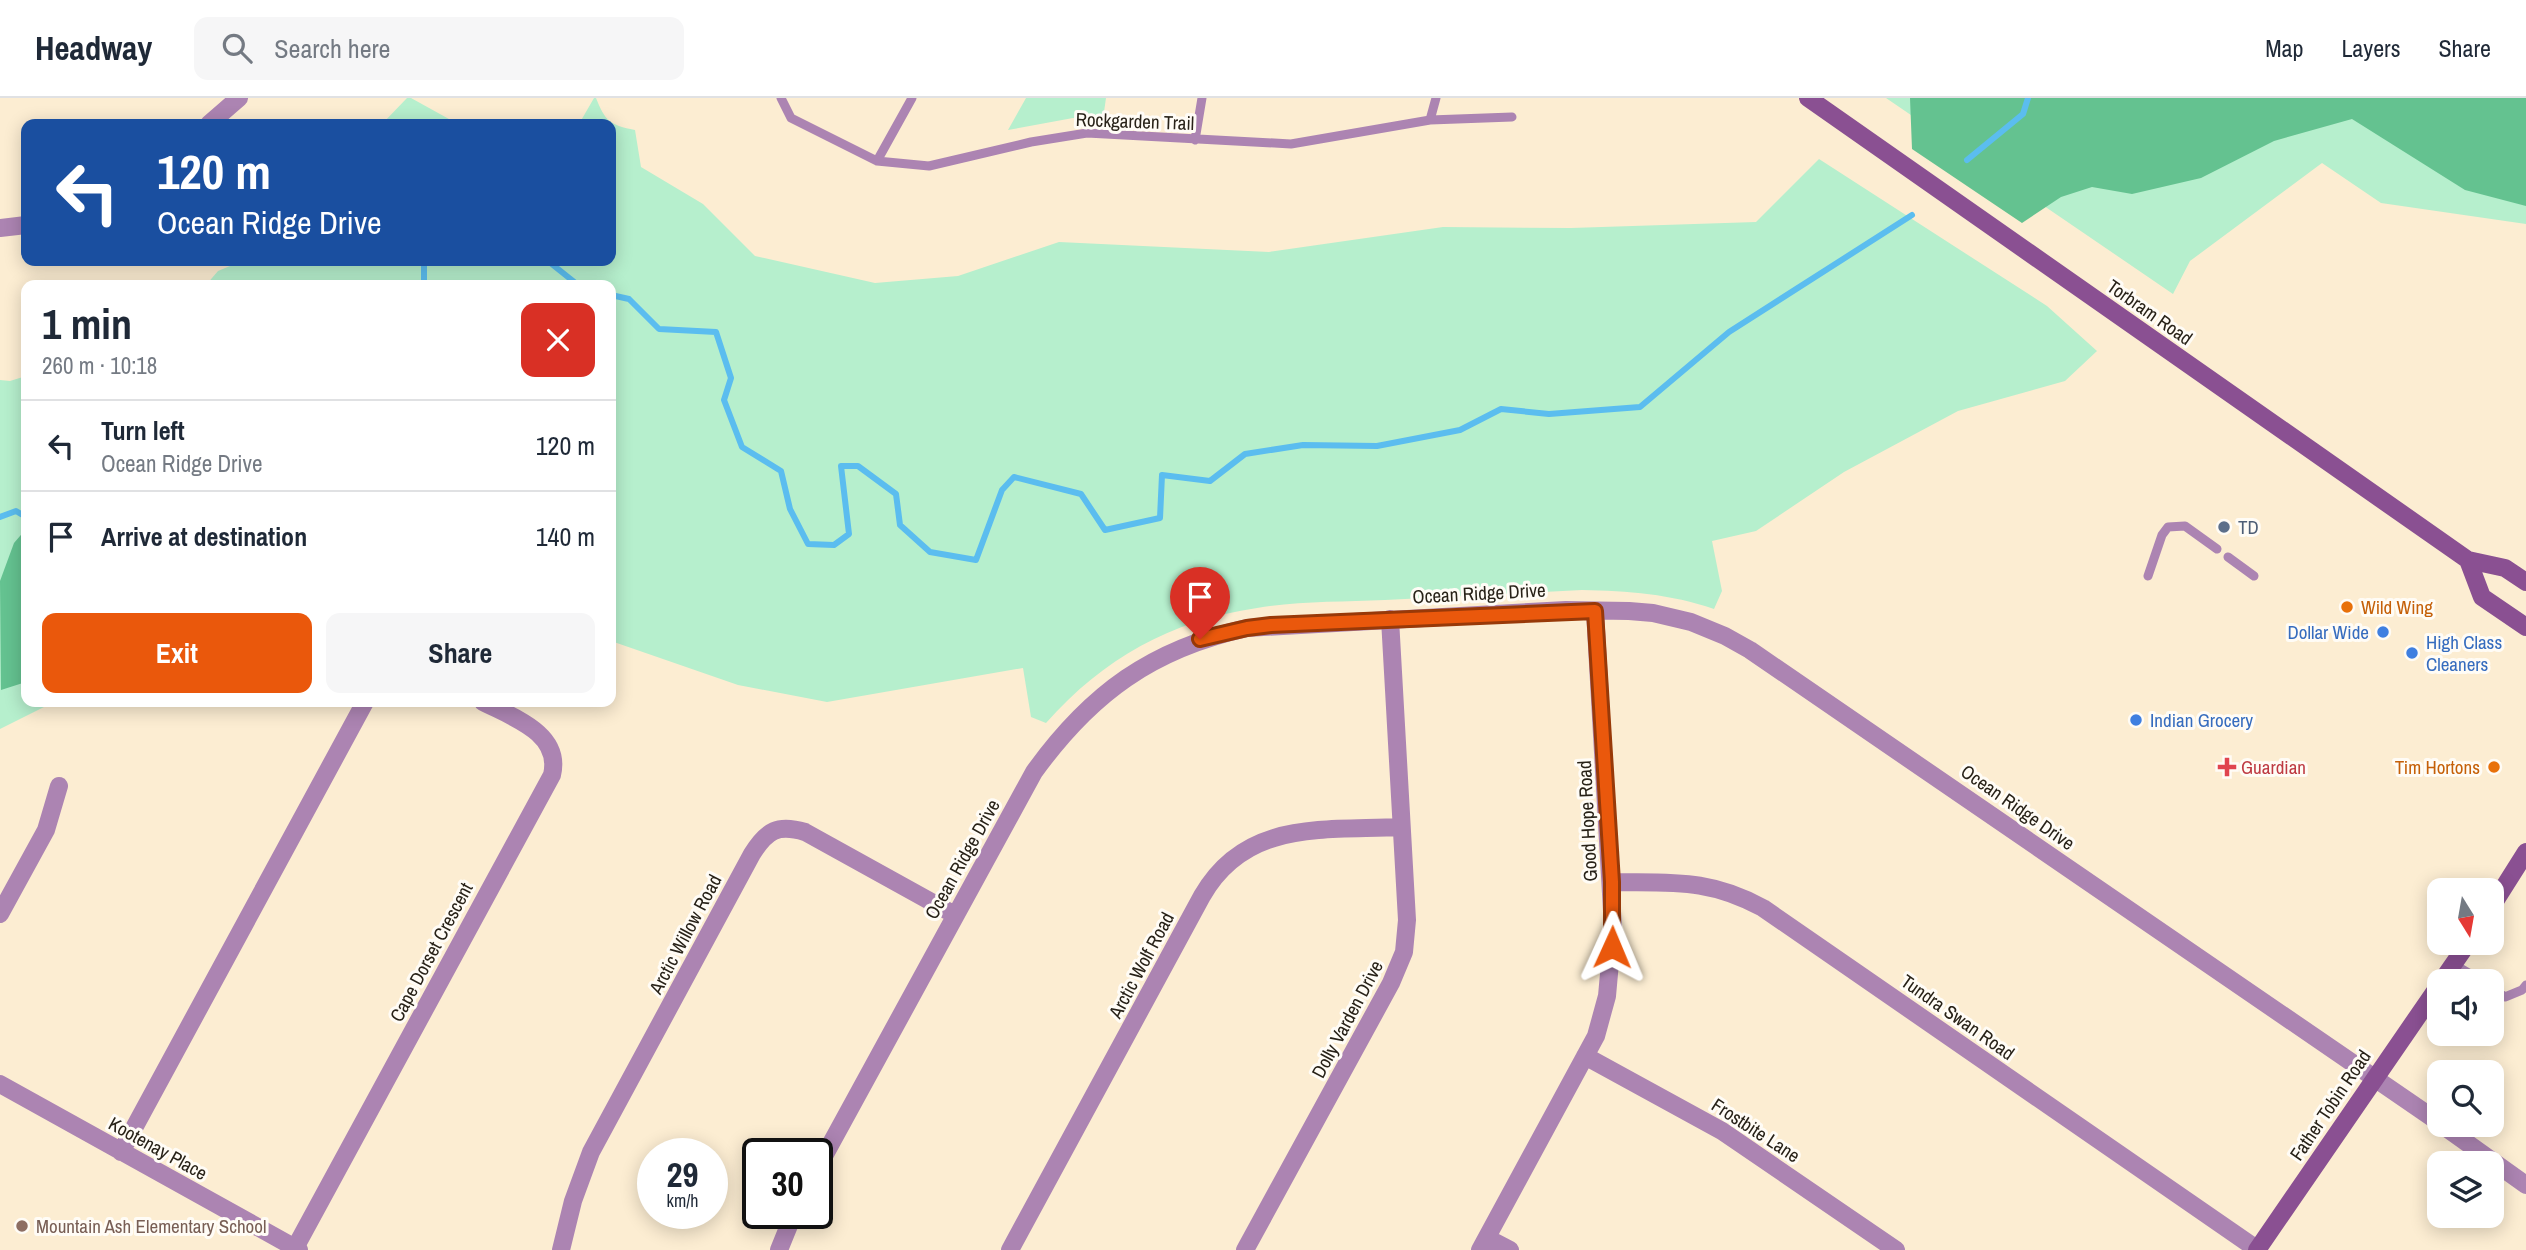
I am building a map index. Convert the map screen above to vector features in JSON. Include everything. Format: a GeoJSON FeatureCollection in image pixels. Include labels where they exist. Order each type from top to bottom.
{"type":"FeatureCollection","features":[{"type":"Feature","properties":{"kind":"main road","name":"Torbram Road"},"geometry":{"type":"LineString","coordinates":[[1808,98],[2468,560],[2505,568],[2526,582]]}},
{"type":"Feature","properties":{"kind":"main road"},"geometry":{"type":"LineString","coordinates":[[2468,560],[2482,597],[2526,626]]}},
{"type":"Feature","properties":{"kind":"main road"},"geometry":{"type":"LineString","coordinates":[[2504,887],[2526,852]]}},
{"type":"Feature","properties":{"kind":"main road","name":"Father Tobin Road"},"geometry":{"type":"LineString","coordinates":[[2450,969],[2459,956]]}},
{"type":"Feature","properties":{"kind":"main road","name":"Father Tobin Road"},"geometry":{"type":"LineString","coordinates":[[2257,1250],[2427,1002]]}},
{"type":"Feature","properties":{"kind":"street"},"geometry":{"type":"LineString","coordinates":[[214,119],[234,100]]}},
{"type":"Feature","properties":{"kind":"street"},"geometry":{"type":"LineString","coordinates":[[0,228],[21,226]]}},
{"type":"Feature","properties":{"kind":"street","name":"Ocean Ridge Drive"},"geometry":{"type":"LineString","coordinates":[[833,1140],[1028,782],[1050,750],[1090,706],[1135,672],[1200,639],[1247,628],[1595,611],[1629,611],[1671,616],[1725,636],[1750,650],[2427,1114]]}},
{"type":"Feature","properties":{"kind":"street","name":"Good Hope Road"},"geometry":{"type":"LineString","coordinates":[[1483,1244],[1596,1036],[1607,996],[1614,929],[1595,611]]}},
{"type":"Feature","properties":{"kind":"street","name":"Dolly Varden Drive"},"geometry":{"type":"LineString","coordinates":[[1245,1250],[1399,968],[1404,952],[1407,920],[1390,619]]}},
{"type":"Feature","properties":{"kind":"street"},"geometry":{"type":"LineString","coordinates":[[121,1152],[362,707]]}},
{"type":"Feature","properties":{"kind":"street","name":"Cape Dorset Crescent"},"geometry":{"type":"LineString","coordinates":[[297,1249],[552,775],[553,755],[547,742],[534,729],[492,707]]}},
{"type":"Feature","properties":{"kind":"street"},"geometry":{"type":"LineString","coordinates":[[0,914],[46,830],[59,786]]}},
{"type":"Feature","properties":{"kind":"street","name":"Arctic Wolf Road"},"geometry":{"type":"LineString","coordinates":[[1010,1250],[1202,896],[1220,870],[1247,848],[1278,835],[1401,827]]}},
{"type":"Feature","properties":{"kind":"street","name":"Arctic Willow Road"},"geometry":{"type":"LineString","coordinates":[[561,1250],[573,1201],[591,1152],[752,854],[765,835],[777,829],[805,832],[955,915]]}},
{"type":"Feature","properties":{"kind":"street","name":"Tundra Swan Road"},"geometry":{"type":"LineString","coordinates":[[1612,882],[1698,883],[1741,896],[1763,908],[2257,1250]]}},
{"type":"Feature","properties":{"kind":"street","name":"Frostbite Lane"},"geometry":{"type":"LineString","coordinates":[[1586,1056],[1722,1131],[1896,1250]]}},
{"type":"Feature","properties":{"kind":"street","name":"Kootenay Place"},"geometry":{"type":"LineString","coordinates":[[0,1084],[297,1249]]}},
{"type":"Feature","properties":{"kind":"street","name":"Ocean Ridge Drive"},"geometry":{"type":"LineString","coordinates":[[2459,1137],[2526,1185]]}},
{"type":"Feature","properties":{"kind":"street"},"geometry":{"type":"LineString","coordinates":[[779,1250],[788,1229]]}},
{"type":"Feature","properties":{"kind":"street"},"geometry":{"type":"LineString","coordinates":[[1483,1244],[1510,1250]]}},
{"type":"Feature","properties":{"kind":"lane","name":"Rockgarden Trail"},"geometry":{"type":"LineString","coordinates":[[780,98],[791,118],[877,161],[929,166],[1031,142],[1087,133],[1291,144],[1430,120],[1512,117]]}},
{"type":"Feature","properties":{"kind":"lane"},"geometry":{"type":"LineString","coordinates":[[877,161],[912,98]]}},
{"type":"Feature","properties":{"kind":"lane"},"geometry":{"type":"LineString","coordinates":[[1195,140],[1202,98]]}},
{"type":"Feature","properties":{"kind":"lane"},"geometry":{"type":"LineString","coordinates":[[1430,120],[1436,98]]}},
{"type":"Feature","properties":{"kind":"lane"},"geometry":{"type":"LineString","coordinates":[[2148,576],[2162,535],[2168,527],[2185,526],[2217,549]]}},
{"type":"Feature","properties":{"kind":"lane"},"geometry":{"type":"LineString","coordinates":[[2228,557],[2254,576]]}},
{"type":"Feature","properties":{"kind":"lane"},"geometry":{"type":"LineString","coordinates":[[2453,964],[2462,969]]}},
{"type":"Feature","properties":{"kind":"lane"},"geometry":{"type":"LineString","coordinates":[[2504,996],[2526,985]]}},
{"type":"Feature","properties":{"kind":"green space"},"geometry":{"type":"Polygon","coordinates":[[[407,98],[411,98],[449,119],[387,119],[407,98]]]}},
{"type":"Feature","properties":{"kind":"green space"},"geometry":{"type":"Polygon","coordinates":[[[596,98],[608,119],[582,119],[596,98]]]}},
{"type":"Feature","properties":{"kind":"green space"},"geometry":{"type":"Polygon","coordinates":[[[1026,98],[1106,98],[1103,119],[1073,118],[1008,130],[1026,98]]]}},
{"type":"Feature","properties":{"kind":"green space"},"geometry":{"type":"Polygon","coordinates":[[[1886,98],[2526,98],[2526,224],[2381,203],[2322,163],[2190,261],[2173,294],[1886,98]]]}},
{"type":"Feature","properties":{"kind":"green space"},"geometry":{"type":"Polygon","coordinates":[[[1910,98],[2526,98],[2526,206],[2465,190],[2352,119],[2274,141],[2201,178],[2132,194],[2092,187],[2061,197],[2022,223],[1912,149],[1910,98]]]}},
{"type":"Feature","properties":{"kind":"green space"},"geometry":{"type":"Polygon","coordinates":[[[616,124],[635,130],[641,167],[703,204],[755,256],[875,283],[958,276],[1059,242],[1269,252],[1443,227],[1571,228],[1756,222],[1819,159],[2047,306],[2097,351],[2065,381],[1958,411],[1844,472],[1756,531],[1712,541],[1722,591],[1714,609],[1649,594],[1582,590],[1304,603],[1225,614],[1167,633],[1115,661],[1091,679],[1046,723],[1031,717],[1023,668],[827,702],[738,685],[616,643],[616,280],[210,280],[218,271],[230,266],[616,266],[616,124]]]}},
{"type":"Feature","properties":{"kind":"green space"},"geometry":{"type":"Polygon","coordinates":[[[21,378],[21,707],[44,707],[0,729],[0,380],[10,381],[21,378]]]}},
{"type":"Feature","properties":{"kind":"green space"},"geometry":{"type":"Polygon","coordinates":[[[21,535],[21,684],[1,690],[0,581],[14,543],[21,535]]]}},
{"type":"Feature","properties":{"kind":"waterway"},"geometry":{"type":"LineString","coordinates":[[1967,160],[2023,114],[2028,98]]}},
{"type":"Feature","properties":{"kind":"waterway"},"geometry":{"type":"LineString","coordinates":[[616,296],[629,299],[659,329],[716,332],[731,378],[724,400],[742,447],[781,471],[790,509],[808,544],[834,545],[849,534],[841,466],[858,466],[896,494],[900,525],[930,552],[976,560],[1002,490],[1014,477],[1081,494],[1105,530],[1160,518],[1162,475],[1210,481],[1245,454],[1303,445],[1377,446],[1460,430],[1501,409],[1549,414],[1640,407],[1729,332],[1912,215]]}},
{"type":"Feature","properties":{"kind":"waterway"},"geometry":{"type":"LineString","coordinates":[[424,266],[424,280]]}},
{"type":"Feature","properties":{"kind":"waterway"},"geometry":{"type":"LineString","coordinates":[[554,266],[572,280]]}},
{"type":"Feature","properties":{"kind":"waterway"},"geometry":{"type":"LineString","coordinates":[[0,517],[16,511],[21,514]]}},
{"type":"Feature","properties":{"kind":"place","name":"TD"},"geometry":{"type":"Point","coordinates":[2224,527]}},
{"type":"Feature","properties":{"kind":"place","name":"Wild Wing"},"geometry":{"type":"Point","coordinates":[2347,607]}},
{"type":"Feature","properties":{"kind":"place","name":"Dollar Wide"},"geometry":{"type":"Point","coordinates":[2383,632]}},
{"type":"Feature","properties":{"kind":"place","name":"High Class Cleaners"},"geometry":{"type":"Point","coordinates":[2412,653]}},
{"type":"Feature","properties":{"kind":"place","name":"Indian Grocery"},"geometry":{"type":"Point","coordinates":[2136,720]}},
{"type":"Feature","properties":{"kind":"place","name":"Guardian"},"geometry":{"type":"Point","coordinates":[2227,767]}},
{"type":"Feature","properties":{"kind":"place","name":"Tim Hortons"},"geometry":{"type":"Point","coordinates":[2494,767]}},
{"type":"Feature","properties":{"kind":"place","name":"Mountain Ash Elementary School"},"geometry":{"type":"Point","coordinates":[22,1226]}},
{"type":"Feature","properties":{"kind":"route"},"geometry":{"type":"LineString","coordinates":[[1200,639],[1271,625],[1566,610],[1595,611],[1612,882],[1612,947]]}}]}
